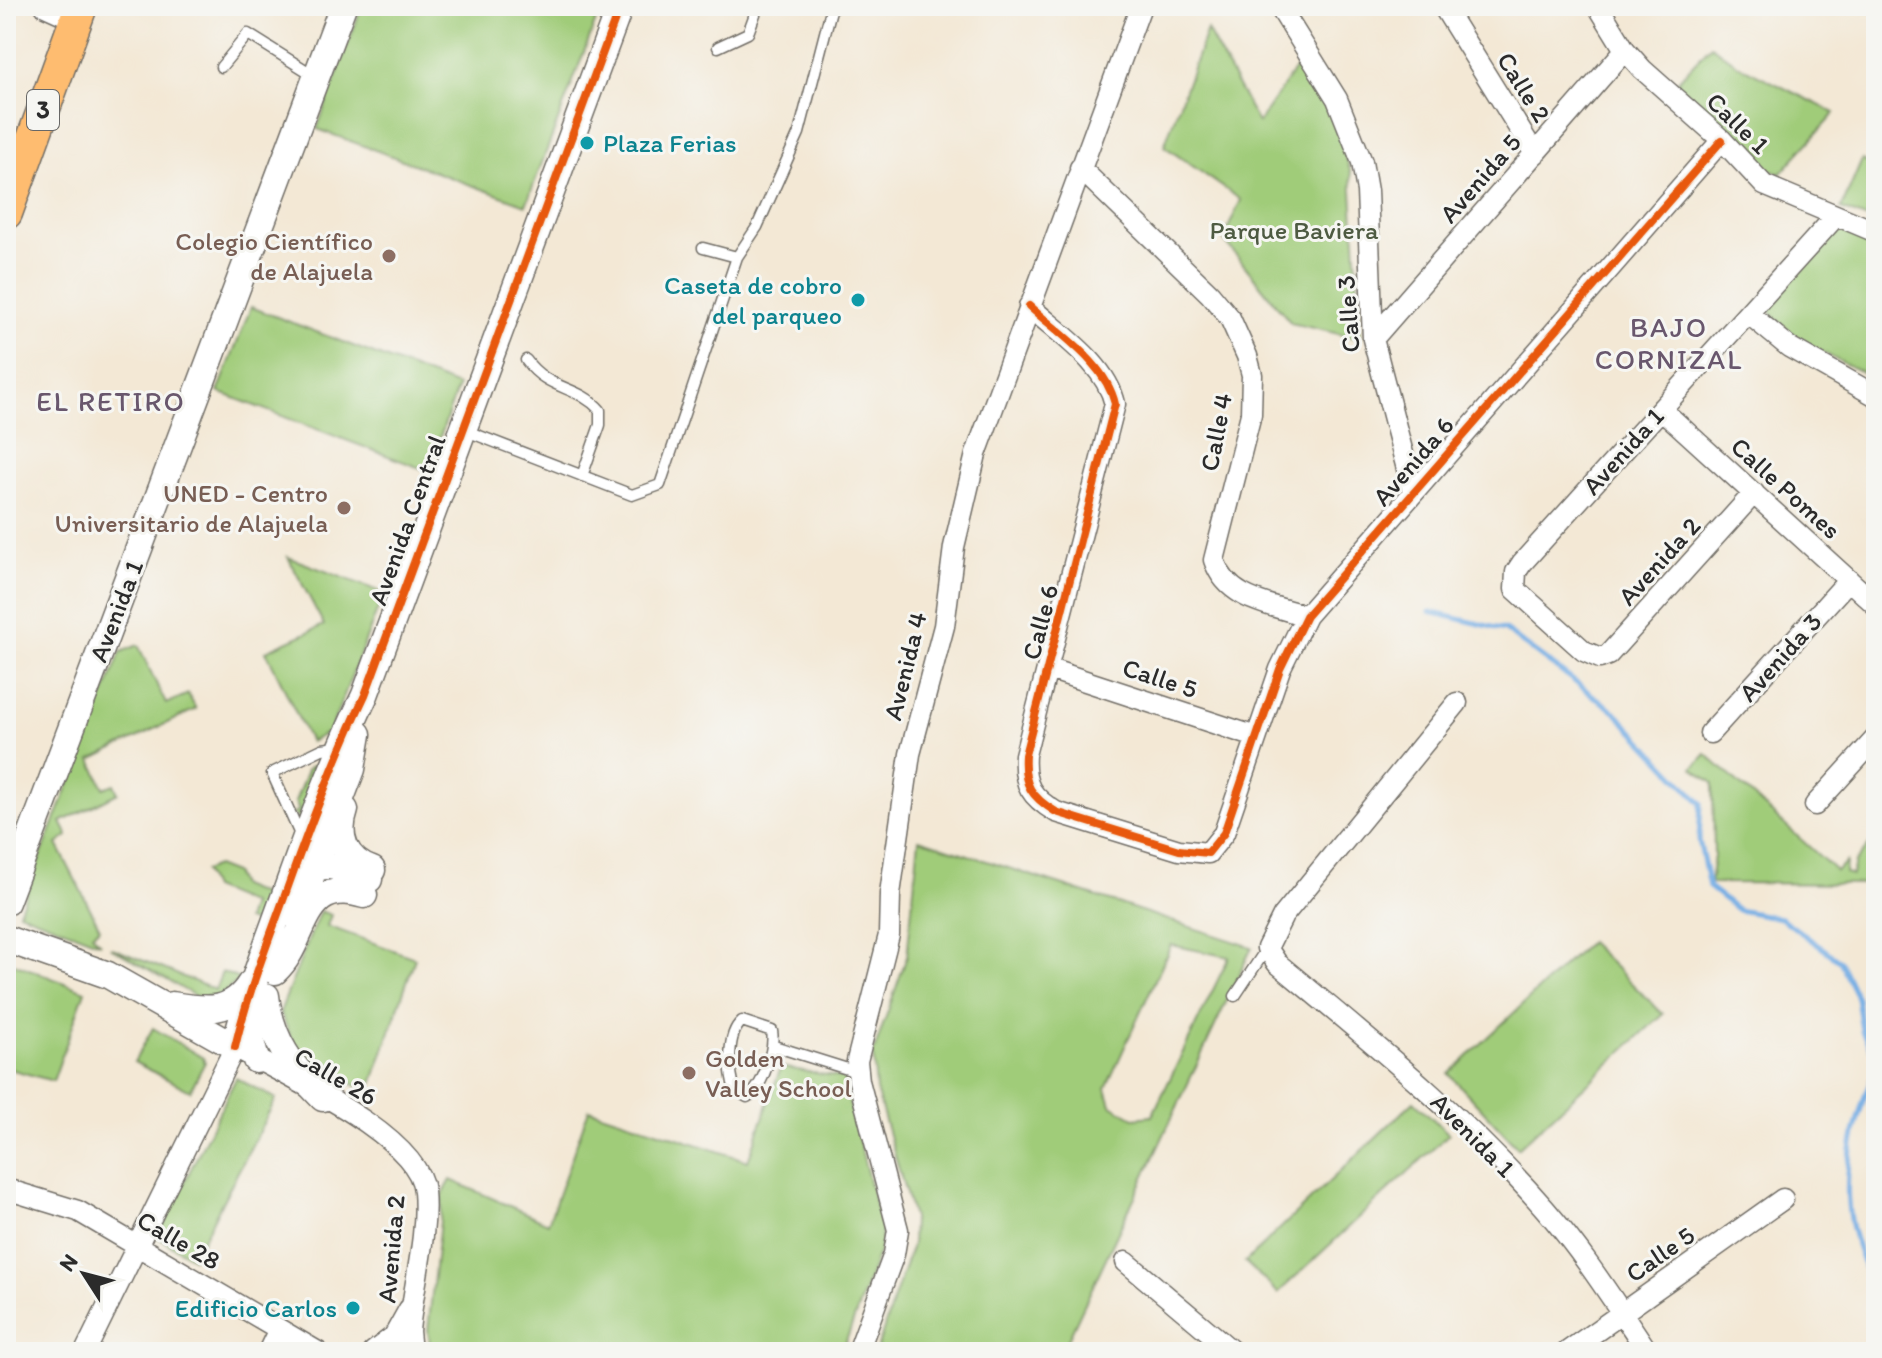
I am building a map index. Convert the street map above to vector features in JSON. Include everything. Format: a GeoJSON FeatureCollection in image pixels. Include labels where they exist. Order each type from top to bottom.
{"type":"FeatureCollection","features":[{"type":"Feature","properties":{"kind":"main road","name":"3"},"geometry":{"type":"LineString","coordinates":[[6,213],[78,13]]}},
{"type":"Feature","properties":{"kind":"street"},"geometry":{"type":"LineString","coordinates":[[45,6],[78,13]]}},
{"type":"Feature","properties":{"kind":"street","name":"Avenida 1"},"geometry":{"type":"LineString","coordinates":[[6,902],[343,6]]}},
{"type":"Feature","properties":{"kind":"street","name":"Avenida Central"},"geometry":{"type":"LineString","coordinates":[[247,1045],[267,969],[309,854],[328,805],[352,769],[349,739],[620,6]]}},
{"type":"Feature","properties":{"kind":"street","name":"Avenida 4"},"geometry":{"type":"LineString","coordinates":[[858,1352],[894,1254],[898,1230],[857,1072],[859,1045],[885,962],[902,795],[944,626],[962,504],[976,454],[1029,306],[1141,6]]}},
{"type":"Feature","properties":{"kind":"street","name":"Calle 3"},"geometry":{"type":"LineString","coordinates":[[1279,6],[1337,99],[1362,162],[1367,191],[1373,339],[1413,492]]}},
{"type":"Feature","properties":{"kind":"street","name":"Calle 2"},"geometry":{"type":"LineString","coordinates":[[1443,6],[1535,154]]}},
{"type":"Feature","properties":{"kind":"street","name":"Calle 1"},"geometry":{"type":"LineString","coordinates":[[1598,6],[1625,50],[1662,88],[1722,140],[1764,185],[1876,232]]}},
{"type":"Feature","properties":{"kind":"street","name":"Avenida 5"},"geometry":{"type":"LineString","coordinates":[[1373,339],[1625,50]]}},
{"type":"Feature","properties":{"kind":"street","name":"Avenida 6"},"geometry":{"type":"LineString","coordinates":[[1208,853],[1224,833],[1291,642],[1306,616],[1722,140]]}},
{"type":"Feature","properties":{"kind":"street","name":"Calle 4"},"geometry":{"type":"LineString","coordinates":[[1080,168],[1210,294],[1240,336],[1252,375],[1251,414],[1214,560],[1219,577],[1244,597],[1306,616]]}},
{"type":"Feature","properties":{"kind":"street","name":"Avenida 1"},"geometry":{"type":"LineString","coordinates":[[1600,658],[1584,651],[1520,595],[1514,581],[1522,563],[1835,217]]}},
{"type":"Feature","properties":{"kind":"street","name":"Calle 6"},"geometry":{"type":"LineString","coordinates":[[1029,306],[1094,366],[1106,380],[1115,404],[1025,755],[1023,778],[1029,791],[1056,812],[1179,850],[1208,853]]}},
{"type":"Feature","properties":{"kind":"street"},"geometry":{"type":"LineString","coordinates":[[1749,314],[1789,347],[1876,396]]}},
{"type":"Feature","properties":{"kind":"street","name":"Calle Pomes"},"geometry":{"type":"LineString","coordinates":[[1661,409],[1876,605]]}},
{"type":"Feature","properties":{"kind":"street","name":"Avenida 2"},"geometry":{"type":"LineString","coordinates":[[1600,658],[1618,646],[1754,493]]}},
{"type":"Feature","properties":{"kind":"street","name":"Avenida 3"},"geometry":{"type":"LineString","coordinates":[[1710,733],[1849,580]]}},
{"type":"Feature","properties":{"kind":"street","name":"Calle 5"},"geometry":{"type":"LineString","coordinates":[[1049,669],[1256,737]]}},
{"type":"Feature","properties":{"kind":"street"},"geometry":{"type":"LineString","coordinates":[[1267,948],[1283,916],[1457,703]]}},
{"type":"Feature","properties":{"kind":"street"},"geometry":{"type":"LineString","coordinates":[[1815,805],[1876,738]]}},
{"type":"Feature","properties":{"kind":"street"},"geometry":{"type":"LineString","coordinates":[[349,739],[357,776],[340,833],[344,849],[368,883]]}},
{"type":"Feature","properties":{"kind":"street"},"geometry":{"type":"LineString","coordinates":[[6,939],[85,964],[247,1045],[251,1010],[309,854],[368,883]]}},
{"type":"Feature","properties":{"kind":"street"},"geometry":{"type":"LineString","coordinates":[[160,1003],[201,1009],[227,1006],[267,969],[289,959],[313,905],[335,892],[368,883]]}},
{"type":"Feature","properties":{"kind":"street","name":"Avenida 1"},"geometry":{"type":"LineString","coordinates":[[1267,948],[1277,963],[1468,1126],[1546,1211],[1648,1352]]}},
{"type":"Feature","properties":{"kind":"street","name":"Avenida Central"},"geometry":{"type":"LineString","coordinates":[[85,1352],[136,1245],[247,1045],[266,996],[267,969]]}},
{"type":"Feature","properties":{"kind":"street"},"geometry":{"type":"LineString","coordinates":[[266,996],[269,1020],[279,1046],[294,1069],[323,1098]]}},
{"type":"Feature","properties":{"kind":"street","name":"Calle 26"},"geometry":{"type":"LineString","coordinates":[[247,1045],[323,1098],[383,1133],[408,1154]]}},
{"type":"Feature","properties":{"kind":"street","name":"Avenida 2"},"geometry":{"type":"LineString","coordinates":[[408,1154],[424,1190],[412,1302],[411,1352]]}},
{"type":"Feature","properties":{"kind":"street","name":"Calle 28"},"geometry":{"type":"LineString","coordinates":[[6,1189],[62,1204],[318,1352]]}},
{"type":"Feature","properties":{"kind":"street","name":"Calle 5"},"geometry":{"type":"LineString","coordinates":[[1567,1352],[1783,1199]]}},
{"type":"Feature","properties":{"kind":"street"},"geometry":{"type":"LineString","coordinates":[[1126,1262],[1233,1352]]}},
{"type":"Feature","properties":{"kind":"street"},"geometry":{"type":"LineString","coordinates":[[373,1352],[394,1336],[412,1302]]}},
{"type":"Feature","properties":{"kind":"street"},"geometry":{"type":"LineString","coordinates":[[268,1352],[279,1329]]}},
{"type":"Feature","properties":{"kind":"lane"},"geometry":{"type":"LineString","coordinates":[[718,47],[748,33],[758,6]]}},
{"type":"Feature","properties":{"kind":"lane"},"geometry":{"type":"LineString","coordinates":[[462,429],[632,495],[660,485],[737,257],[757,227],[799,133],[832,6]]}},
{"type":"Feature","properties":{"kind":"lane"},"geometry":{"type":"LineString","coordinates":[[221,67],[248,34],[317,77]]}},
{"type":"Feature","properties":{"kind":"lane"},"geometry":{"type":"LineString","coordinates":[[703,248],[737,257]]}},
{"type":"Feature","properties":{"kind":"lane"},"geometry":{"type":"LineString","coordinates":[[526,360],[539,378],[583,397],[600,410],[600,425],[582,476]]}},
{"type":"Feature","properties":{"kind":"lane"},"geometry":{"type":"LineString","coordinates":[[309,854],[272,773],[349,739]]}},
{"type":"Feature","properties":{"kind":"lane"},"geometry":{"type":"LineString","coordinates":[[1235,996],[1267,948]]}},
{"type":"Feature","properties":{"kind":"lane"},"geometry":{"type":"LineString","coordinates":[[742,1021],[772,1031],[774,1046],[754,1094],[747,1097],[739,1094],[730,1068],[737,1025],[742,1021]]}},
{"type":"Feature","properties":{"kind":"lane"},"geometry":{"type":"LineString","coordinates":[[774,1046],[857,1072]]}},
{"type":"Feature","properties":{"kind":"green space"},"geometry":{"type":"Polygon","coordinates":[[[362,6],[599,6],[526,205],[317,129],[362,6]]]}},
{"type":"Feature","properties":{"kind":"green space","name":"Parque Baviera"},"geometry":{"type":"Polygon","coordinates":[[[1207,30],[1258,123],[1299,63],[1336,123],[1351,174],[1361,339],[1291,323],[1223,239],[1241,200],[1164,146],[1207,30]]]}},
{"type":"Feature","properties":{"kind":"green space"},"geometry":{"type":"Polygon","coordinates":[[[1711,45],[1738,65],[1835,113],[1780,174],[1769,170],[1675,84],[1711,45]]]}},
{"type":"Feature","properties":{"kind":"green space"},"geometry":{"type":"Polygon","coordinates":[[[1862,160],[1876,168],[1876,222],[1841,209],[1862,160]]]}},
{"type":"Feature","properties":{"kind":"green space"},"geometry":{"type":"Polygon","coordinates":[[[1836,223],[1876,240],[1876,379],[1799,338],[1785,328],[1768,305],[1836,223]]]}},
{"type":"Feature","properties":{"kind":"green space"},"geometry":{"type":"Polygon","coordinates":[[[251,307],[458,386],[428,471],[218,392],[251,307]]]}},
{"type":"Feature","properties":{"kind":"green space"},"geometry":{"type":"Polygon","coordinates":[[[288,557],[384,593],[330,731],[310,742],[266,651],[324,625],[288,557]]]}},
{"type":"Feature","properties":{"kind":"green space"},"geometry":{"type":"Polygon","coordinates":[[[138,645],[166,704],[188,694],[196,709],[91,760],[104,788],[114,784],[118,793],[61,822],[68,836],[57,844],[100,928],[92,934],[100,943],[19,912],[121,652],[138,645]]]}},
{"type":"Feature","properties":{"kind":"green space"},"geometry":{"type":"Polygon","coordinates":[[[1706,754],[1836,871],[1846,862],[1845,873],[1852,875],[1855,862],[1876,837],[1876,884],[1710,883],[1714,856],[1713,783],[1693,768],[1706,754]]]}},
{"type":"Feature","properties":{"kind":"green space"},"geometry":{"type":"Polygon","coordinates":[[[323,762],[300,822],[293,813],[299,811],[295,802],[308,768],[323,762]]]}},
{"type":"Feature","properties":{"kind":"green space"},"geometry":{"type":"Polygon","coordinates":[[[919,839],[1252,947],[1062,1352],[876,1352],[912,1245],[913,1218],[876,1090],[873,1054],[907,956],[919,839]],[[1171,945],[1106,1088],[1111,1105],[1134,1118],[1152,1116],[1229,957],[1171,945]]]}},
{"type":"Feature","properties":{"kind":"green space"},"geometry":{"type":"Polygon","coordinates":[[[216,866],[234,873],[240,886],[270,898],[260,925],[246,920],[251,904],[212,888],[204,871],[216,866]]]}},
{"type":"Feature","properties":{"kind":"green space"},"geometry":{"type":"Polygon","coordinates":[[[320,911],[331,915],[327,926],[415,958],[369,1093],[298,1053],[280,1012],[320,911]]]}},
{"type":"Feature","properties":{"kind":"green space"},"geometry":{"type":"Polygon","coordinates":[[[1589,942],[1663,1014],[1518,1148],[1449,1074],[1589,942]]]}},
{"type":"Feature","properties":{"kind":"green space"},"geometry":{"type":"Polygon","coordinates":[[[110,947],[215,990],[222,972],[240,979],[217,998],[200,999],[110,947]]]}},
{"type":"Feature","properties":{"kind":"green space"},"geometry":{"type":"Polygon","coordinates":[[[6,960],[85,991],[53,1081],[6,1068],[6,960]]]}},
{"type":"Feature","properties":{"kind":"green space"},"geometry":{"type":"Polygon","coordinates":[[[153,1028],[203,1058],[205,1062],[190,1091],[134,1062],[153,1028]]]}},
{"type":"Feature","properties":{"kind":"green space"},"geometry":{"type":"Polygon","coordinates":[[[781,1067],[843,1078],[882,1231],[880,1248],[842,1352],[431,1352],[428,1330],[443,1194],[451,1180],[548,1223],[589,1109],[748,1161],[781,1067]]]}},
{"type":"Feature","properties":{"kind":"green space"},"geometry":{"type":"Polygon","coordinates":[[[236,1078],[276,1099],[193,1258],[157,1237],[236,1078]]]}},
{"type":"Feature","properties":{"kind":"green space"},"geometry":{"type":"Polygon","coordinates":[[[1414,1101],[1449,1134],[1278,1293],[1245,1262],[1414,1101]]]}},
{"type":"Feature","properties":{"kind":"waterway"},"geometry":{"type":"LineString","coordinates":[[1430,612],[1505,630],[1614,711],[1701,803],[1699,840],[1709,887],[1738,910],[1781,918],[1840,961],[1857,998],[1862,1031],[1876,1059]]}},
{"type":"Feature","properties":{"kind":"waterway"},"geometry":{"type":"LineString","coordinates":[[1876,1067],[1851,1146],[1847,1188],[1852,1229],[1876,1311]]}},
{"type":"Feature","properties":{"kind":"cycle path"},"geometry":{"type":"LineString","coordinates":[[235,1047],[251,989],[303,844],[365,695],[620,6]]}},
{"type":"Feature","properties":{"kind":"cycle path"},"geometry":{"type":"LineString","coordinates":[[1029,306],[1091,362],[1102,375],[1115,404],[1025,755],[1027,782],[1040,801],[1056,812],[1179,850],[1208,853],[1224,833],[1280,669],[1306,616],[1722,140]]}},
{"type":"Feature","properties":{"kind":"place","name":"Plaza Ferias"},"geometry":{"type":"Point","coordinates":[587,143]}},
{"type":"Feature","properties":{"kind":"place","name":"Colegio Científico de Alajuela"},"geometry":{"type":"Point","coordinates":[389,256]}},
{"type":"Feature","properties":{"kind":"place","name":"Caseta de cobro del parqueo"},"geometry":{"type":"Point","coordinates":[858,300]}},
{"type":"Feature","properties":{"kind":"place","name":"UNED - Centro Universitario de Alajuela"},"geometry":{"type":"Point","coordinates":[344,508]}},
{"type":"Feature","properties":{"kind":"place","name":"Golden Valley School"},"geometry":{"type":"Point","coordinates":[689,1073]}},
{"type":"Feature","properties":{"kind":"place","name":"Edificio Carlos"},"geometry":{"type":"Point","coordinates":[353,1308]}},
{"type":"Feature","properties":{"kind":"district","name":"BAJO CORNIZAL"},"geometry":{"type":"Point","coordinates":[1669,343]}},
{"type":"Feature","properties":{"kind":"district","name":"EL RETIRO"},"geometry":{"type":"Point","coordinates":[111,401]}}]}
